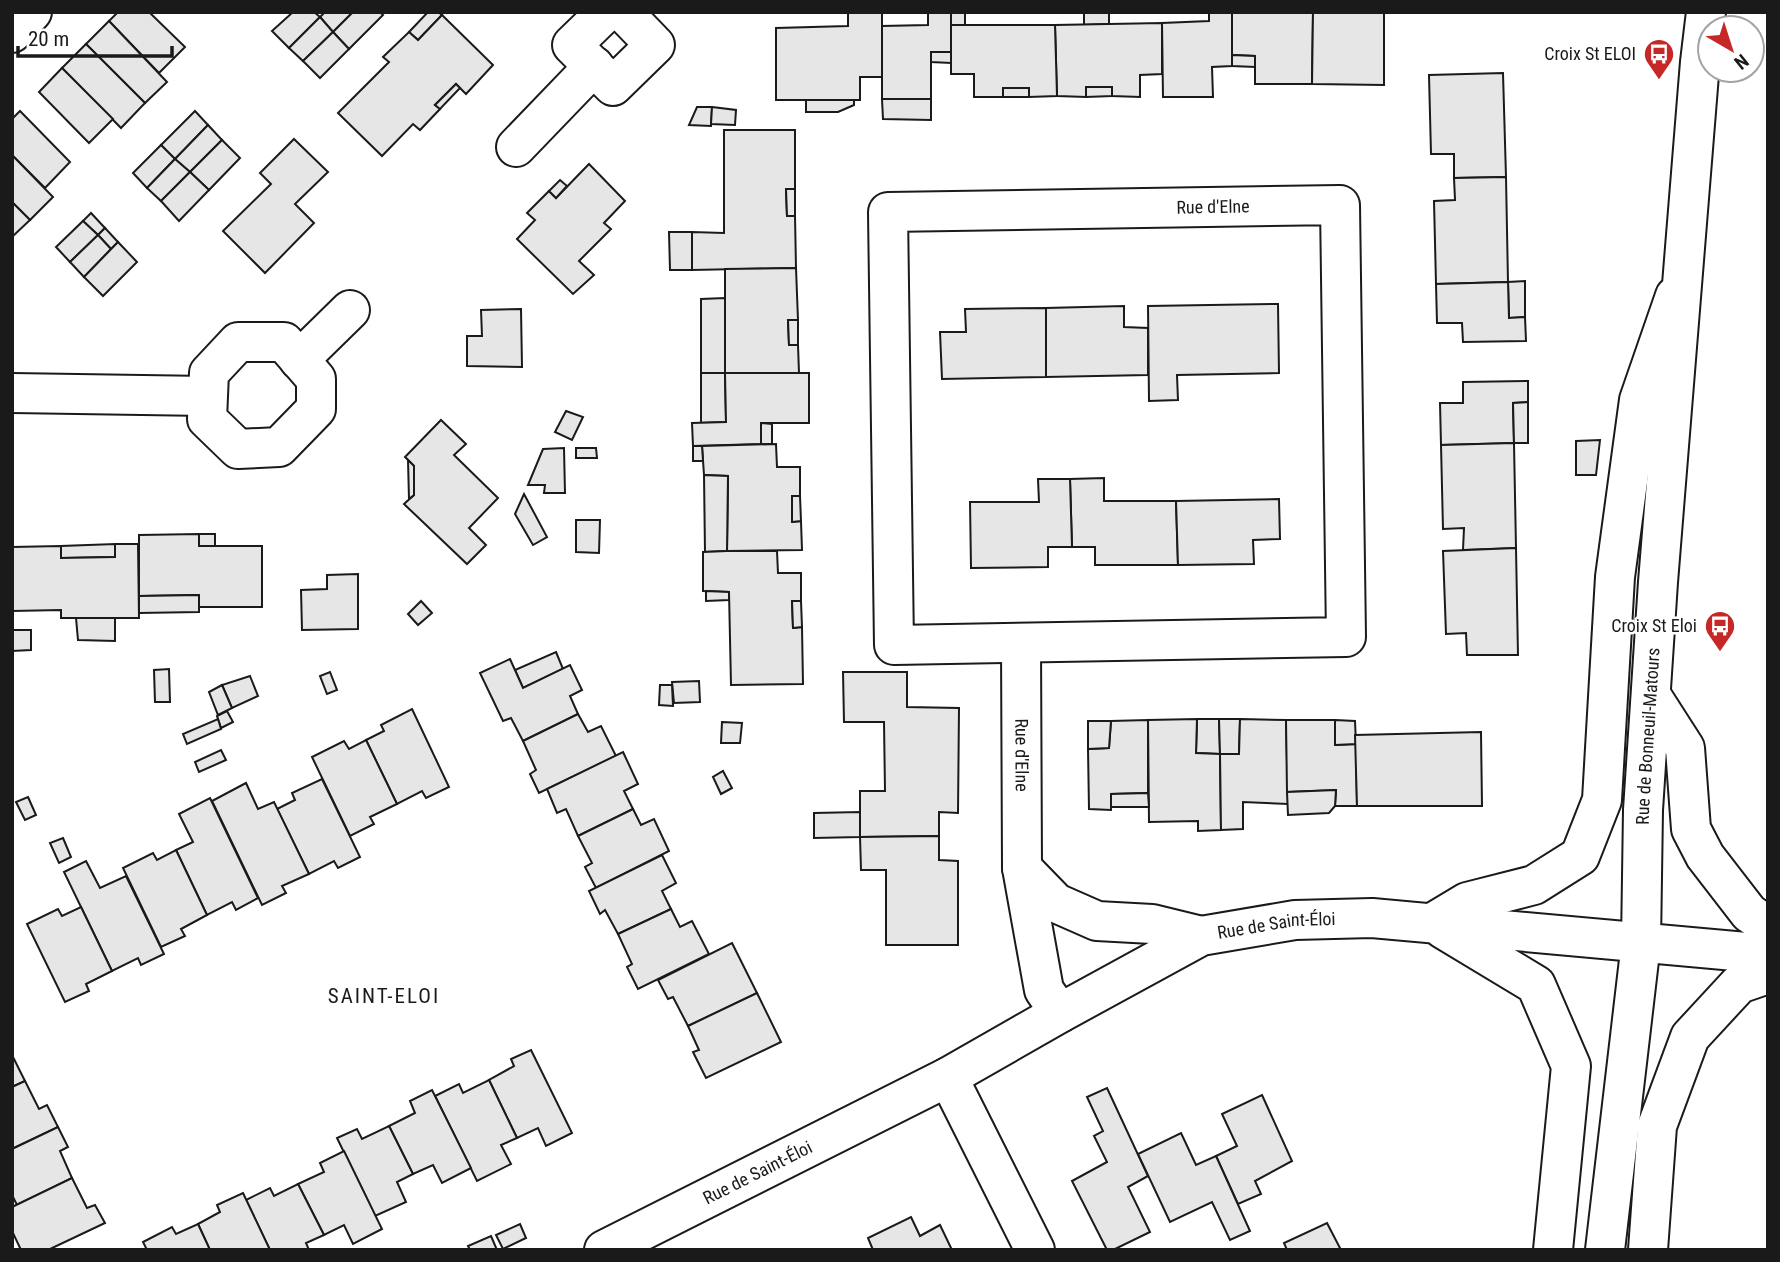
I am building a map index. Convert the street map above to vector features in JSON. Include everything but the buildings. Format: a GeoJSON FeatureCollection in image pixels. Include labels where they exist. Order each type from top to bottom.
{"type":"FeatureCollection","features":[{"type":"Feature","properties":{"kind":"street"},"geometry":{"type":"LineString","coordinates":[[12,33],[32,12]]}},
{"type":"Feature","properties":{"kind":"street","name":"Rue de Bonneuil-Matours"},"geometry":{"type":"LineString","coordinates":[[1605,1250],[1641,943],[1643,810],[1658,582],[1706,12]]}},
{"type":"Feature","properties":{"kind":"street"},"geometry":{"type":"LineString","coordinates":[[628,15],[655,45],[613,86],[594,66],[572,45],[628,15]]}},
{"type":"Feature","properties":{"kind":"street"},"geometry":{"type":"LineString","coordinates":[[516,147],[594,66]]}},
{"type":"Feature","properties":{"kind":"street","name":"Rue d'Elne"},"geometry":{"type":"LineString","coordinates":[[1340,205],[1346,637],[1021,643],[894,645],[888,212],[1340,205]]}},
{"type":"Feature","properties":{"kind":"street"},"geometry":{"type":"LineString","coordinates":[[1553,1250],[1571,1066],[1536,985],[1432,923],[1467,902],[1534,885],[1580,856],[1602,800],[1615,577],[1639,400],[1683,272]]}},
{"type":"Feature","properties":{"kind":"street"},"geometry":{"type":"LineString","coordinates":[[299,360],[350,310]]}},
{"type":"Feature","properties":{"kind":"street"},"geometry":{"type":"LineString","coordinates":[[238,342],[284,342],[299,360],[316,379],[316,409],[279,447],[238,449],[207,419],[209,373],[238,342]]}},
{"type":"Feature","properties":{"kind":"street"},"geometry":{"type":"LineString","coordinates":[[12,393],[207,396]]}},
{"type":"Feature","properties":{"kind":"street","name":"Rue d'Elne"},"geometry":{"type":"LineString","coordinates":[[1021,643],[1022,868],[1044,990],[1060,1013]]}},
{"type":"Feature","properties":{"kind":"street"},"geometry":{"type":"LineString","coordinates":[[1651,695],[1685,748],[1691,829],[1705,856],[1749,913],[1768,926]]}},
{"type":"Feature","properties":{"kind":"street"},"geometry":{"type":"LineString","coordinates":[[1022,868],[1056,903],[1097,921],[1152,925],[1201,936]]}},
{"type":"Feature","properties":{"kind":"street","name":"Rue de Saint-Éloi"},"geometry":{"type":"LineString","coordinates":[[604,1250],[947,1077],[1201,936],[1295,920],[1372,918],[1768,954]]}},
{"type":"Feature","properties":{"kind":"street"},"geometry":{"type":"LineString","coordinates":[[1648,1250],[1657,1126],[1690,1037],[1739,984],[1768,974]]}},
{"type":"Feature","properties":{"kind":"street"},"geometry":{"type":"LineString","coordinates":[[947,1077],[1035,1250]]}},
{"type":"Feature","properties":{"kind":"place","name":"Croix St ELOI"},"geometry":{"type":"Point","coordinates":[1659,81]}},
{"type":"Feature","properties":{"kind":"place","name":"Croix St Eloi"},"geometry":{"type":"Point","coordinates":[1720,653]}},
{"type":"Feature","properties":{"kind":"district","name":"SAINT-ELOI"},"geometry":{"type":"Point","coordinates":[384,996]}}]}
